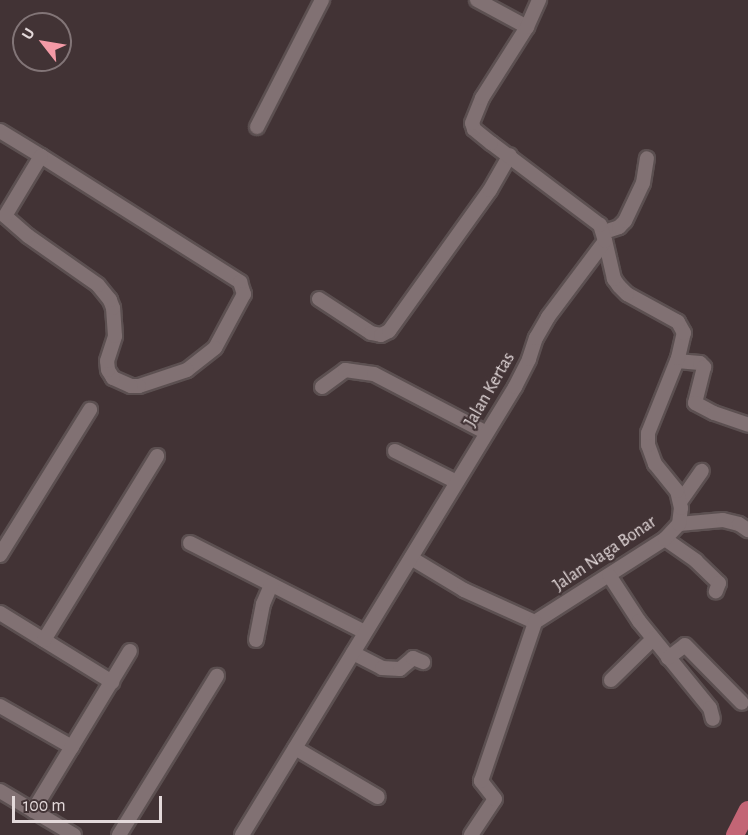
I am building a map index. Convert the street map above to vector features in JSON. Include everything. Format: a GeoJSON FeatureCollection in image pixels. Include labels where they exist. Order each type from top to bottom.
{"type":"FeatureCollection","features":[{"type":"Feature","properties":{"kind":"street"},"geometry":{"type":"LineString","coordinates":[[257,127],[322,0]]}},
{"type":"Feature","properties":{"kind":"street"},"geometry":{"type":"LineString","coordinates":[[477,0],[527,27]]}},
{"type":"Feature","properties":{"kind":"street"},"geometry":{"type":"LineString","coordinates":[[539,0],[527,27],[482,98],[472,123],[474,129],[600,225],[614,279],[619,286],[682,326],[684,333],[677,361],[648,433],[650,455],[672,483],[680,502]]}},
{"type":"Feature","properties":{"kind":"street"},"geometry":{"type":"LineString","coordinates":[[0,131],[41,156],[240,282],[244,294],[219,344],[187,370],[139,386],[131,386],[113,378],[106,361],[114,336],[115,319],[110,300],[98,285],[28,236],[3,214],[41,156]]}},
{"type":"Feature","properties":{"kind":"street"},"geometry":{"type":"LineString","coordinates":[[320,299],[371,333],[381,335],[389,331],[490,190],[510,155]]}},
{"type":"Feature","properties":{"kind":"street","name":"Jalan Kertas"},"geometry":{"type":"LineString","coordinates":[[242,835],[515,387],[529,359],[536,338],[548,317],[604,237],[625,221],[643,183],[648,158]]}},
{"type":"Feature","properties":{"kind":"street"},"geometry":{"type":"LineString","coordinates":[[677,361],[700,363],[704,367],[695,403],[714,413],[748,425]]}},
{"type":"Feature","properties":{"kind":"street"},"geometry":{"type":"LineString","coordinates":[[322,387],[345,370],[374,374],[487,433]]}},
{"type":"Feature","properties":{"kind":"street"},"geometry":{"type":"LineString","coordinates":[[0,555],[90,410]]}},
{"type":"Feature","properties":{"kind":"street"},"geometry":{"type":"LineString","coordinates":[[395,450],[457,482]]}},
{"type":"Feature","properties":{"kind":"street"},"geometry":{"type":"LineString","coordinates":[[44,640],[157,456]]}},
{"type":"Feature","properties":{"kind":"street"},"geometry":{"type":"LineString","coordinates":[[680,502],[702,471]]}},
{"type":"Feature","properties":{"kind":"street","name":"Jalan Naga Bonar"},"geometry":{"type":"LineString","coordinates":[[535,622],[665,538],[679,524],[680,502]]}},
{"type":"Feature","properties":{"kind":"street"},"geometry":{"type":"LineString","coordinates":[[679,524],[723,520],[739,524],[748,530]]}},
{"type":"Feature","properties":{"kind":"street"},"geometry":{"type":"LineString","coordinates":[[665,538],[696,561],[715,579],[718,583],[716,591]]}},
{"type":"Feature","properties":{"kind":"street"},"geometry":{"type":"LineString","coordinates":[[190,543],[365,632]]}},
{"type":"Feature","properties":{"kind":"street"},"geometry":{"type":"LineString","coordinates":[[411,558],[465,590],[535,622],[482,781],[495,799],[471,835]]}},
{"type":"Feature","properties":{"kind":"street"},"geometry":{"type":"LineString","coordinates":[[609,575],[653,639],[710,708],[713,719]]}},
{"type":"Feature","properties":{"kind":"street"},"geometry":{"type":"LineString","coordinates":[[256,640],[263,604],[271,585]]}},
{"type":"Feature","properties":{"kind":"street"},"geometry":{"type":"LineString","coordinates":[[0,613],[112,682]]}},
{"type":"Feature","properties":{"kind":"street"},"geometry":{"type":"LineString","coordinates":[[611,680],[653,639]]}},
{"type":"Feature","properties":{"kind":"street"},"geometry":{"type":"LineString","coordinates":[[668,658],[685,645],[742,702]]}},
{"type":"Feature","properties":{"kind":"street"},"geometry":{"type":"LineString","coordinates":[[33,811],[130,651]]}},
{"type":"Feature","properties":{"kind":"street"},"geometry":{"type":"LineString","coordinates":[[353,653],[382,668],[400,669],[413,658],[423,662]]}},
{"type":"Feature","properties":{"kind":"street"},"geometry":{"type":"LineString","coordinates":[[119,835],[217,676]]}},
{"type":"Feature","properties":{"kind":"street"},"geometry":{"type":"LineString","coordinates":[[0,706],[72,747]]}},
{"type":"Feature","properties":{"kind":"street"},"geometry":{"type":"LineString","coordinates":[[295,748],[378,797]]}},
{"type":"Feature","properties":{"kind":"street"},"geometry":{"type":"LineString","coordinates":[[0,791],[74,835]]}},
{"type":"Feature","properties":{"kind":"waterway"},"geometry":{"type":"LineString","coordinates":[[735,835],[748,810]]}}]}
